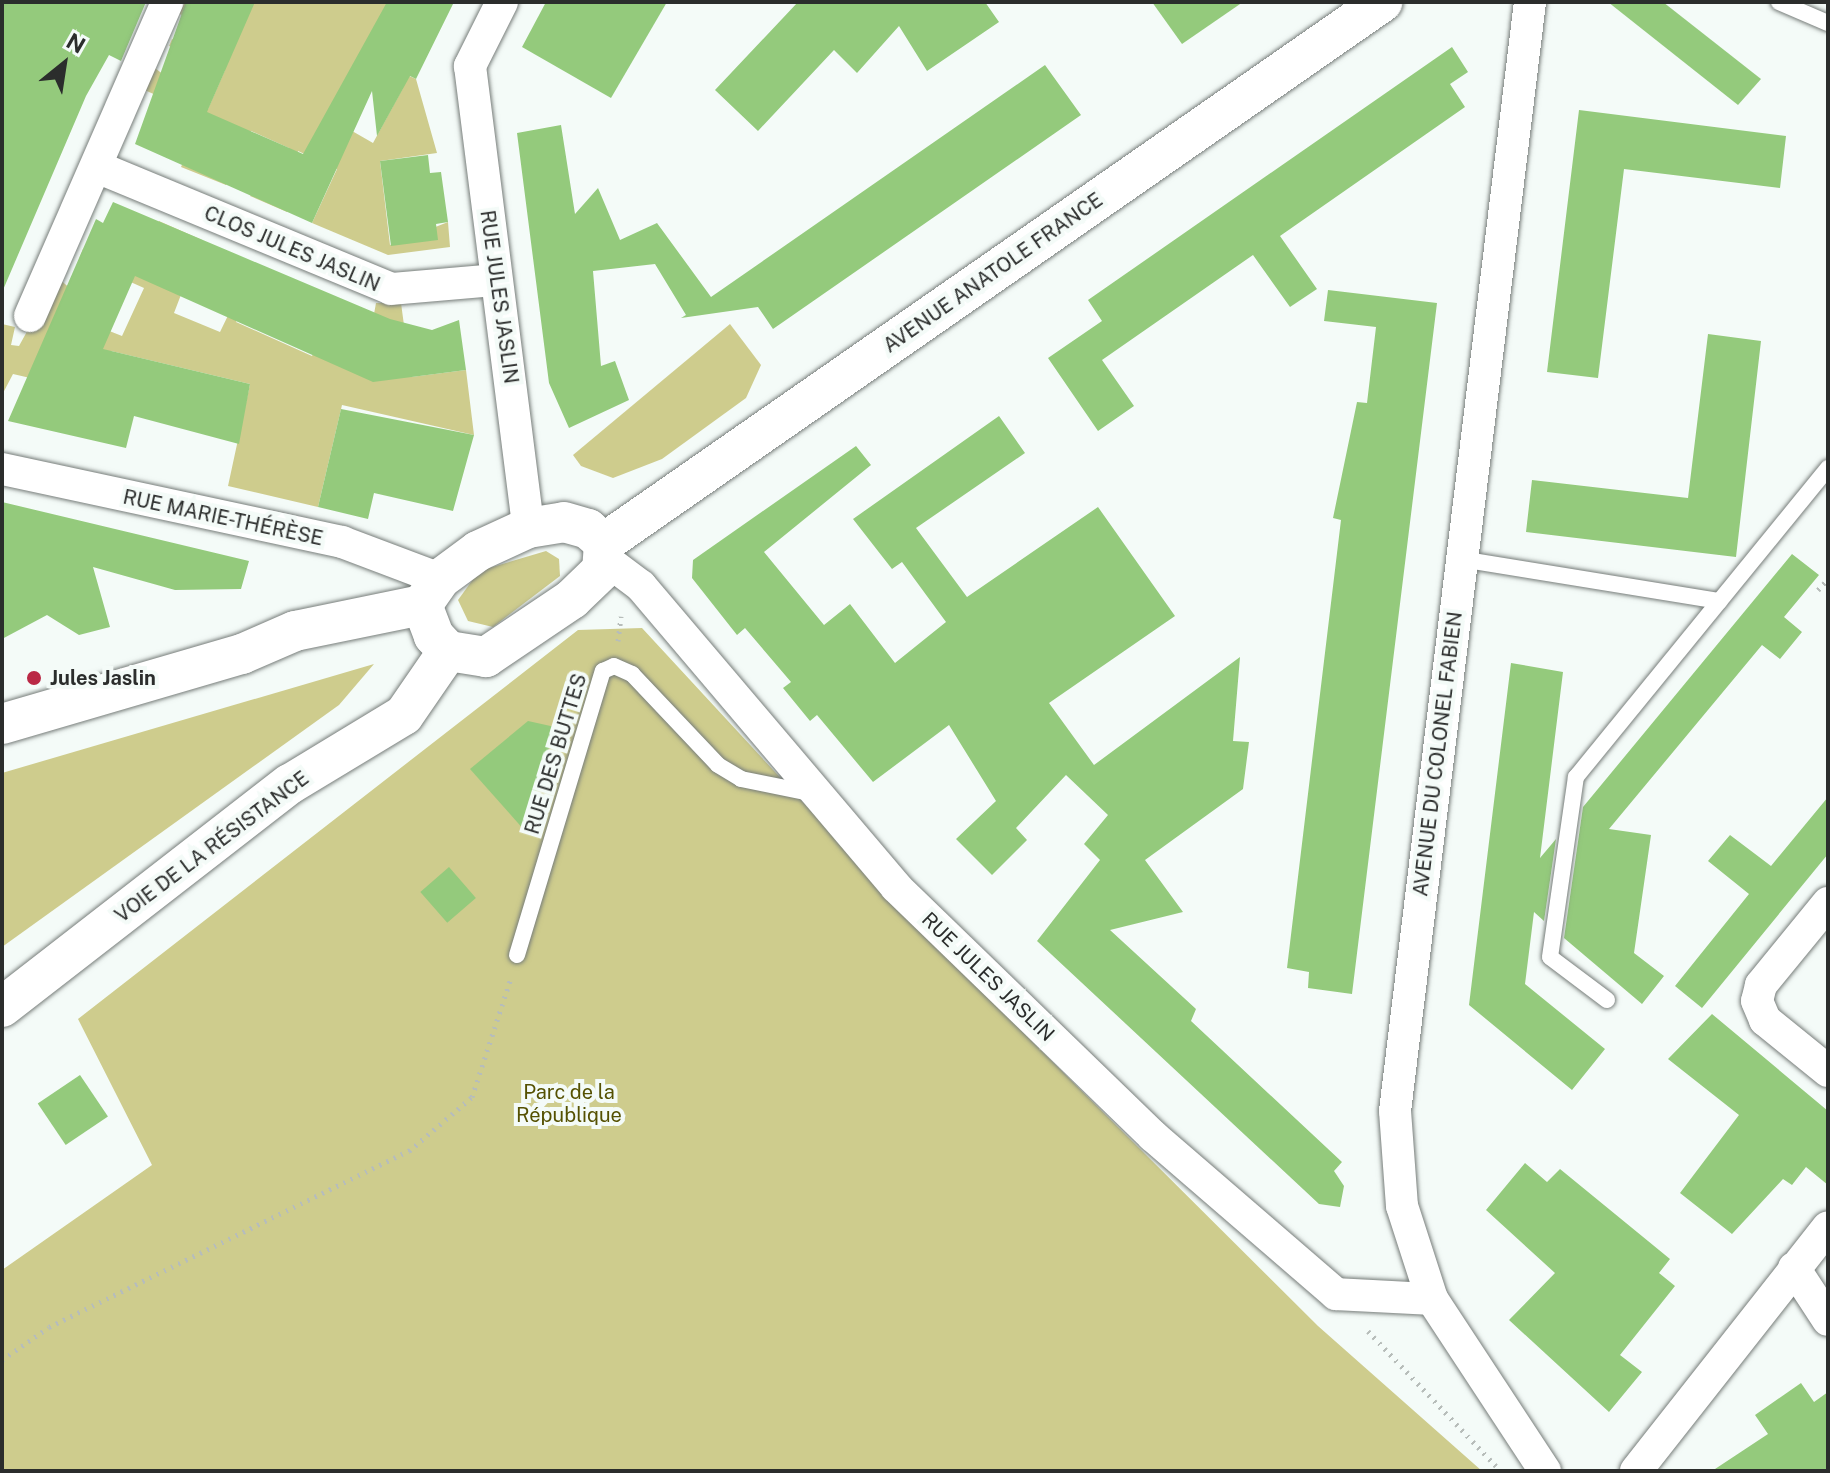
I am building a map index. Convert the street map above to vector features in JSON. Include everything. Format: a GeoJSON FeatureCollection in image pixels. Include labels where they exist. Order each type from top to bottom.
{"type":"FeatureCollection","features":[{"type":"Feature","properties":{"kind":"street"},"geometry":{"type":"LineString","coordinates":[[30,316],[167,2]]}},
{"type":"Feature","properties":{"kind":"street","name":"RUE JULES JASLIN"},"geometry":{"type":"LineString","coordinates":[[502,2],[470,66],[528,528]]}},
{"type":"Feature","properties":{"kind":"street","name":"AVENUE ANATOLE FRANCE"},"geometry":{"type":"LineString","coordinates":[[448,651],[468,658],[500,652],[572,599],[604,551],[1382,2]]}},
{"type":"Feature","properties":{"kind":"street","name":"AVENUE DU COLONEL FABIEN"},"geometry":{"type":"LineString","coordinates":[[1530,2],[1395,1111],[1402,1206],[1432,1299],[1545,1471]]}},
{"type":"Feature","properties":{"kind":"street","name":"CLOS JULES JASLIN"},"geometry":{"type":"LineString","coordinates":[[97,167],[391,289],[496,280]]}},
{"type":"Feature","properties":{"kind":"street","name":"RUE MARIE-THÉRÈSE"},"geometry":{"type":"LineString","coordinates":[[2,469],[342,542],[431,592]]}},
{"type":"Feature","properties":{"kind":"street"},"geometry":{"type":"LineString","coordinates":[[2,724],[242,654],[295,631],[431,592],[528,528],[564,522],[588,529],[604,551]]}},
{"type":"Feature","properties":{"kind":"street","name":"RUE JULES JASLIN"},"geometry":{"type":"LineString","coordinates":[[604,551],[641,586],[810,793],[1040,1029],[1336,1294]]}},
{"type":"Feature","properties":{"kind":"street"},"geometry":{"type":"LineString","coordinates":[[431,592],[425,621],[448,651]]}},
{"type":"Feature","properties":{"kind":"street","name":"VOIE DE LA RÉSISTANCE"},"geometry":{"type":"LineString","coordinates":[[2,1007],[290,784],[404,715],[448,651]]}},
{"type":"Feature","properties":{"kind":"street"},"geometry":{"type":"LineString","coordinates":[[1828,903],[1761,985],[1757,1001],[1765,1020],[1828,1071]]}},
{"type":"Feature","properties":{"kind":"street"},"geometry":{"type":"LineString","coordinates":[[1636,1471],[1828,1227]]}},
{"type":"Feature","properties":{"kind":"street"},"geometry":{"type":"LineString","coordinates":[[1794,1268],[1828,1320]]}},
{"type":"Feature","properties":{"kind":"street"},"geometry":{"type":"LineString","coordinates":[[1336,1294],[1432,1299]]}},
{"type":"Feature","properties":{"kind":"lane"},"geometry":{"type":"LineString","coordinates":[[1779,2],[1828,23]]}},
{"type":"Feature","properties":{"kind":"lane"},"geometry":{"type":"LineString","coordinates":[[1607,1000],[1550,957],[1576,777],[1828,468]]}},
{"type":"Feature","properties":{"kind":"lane"},"geometry":{"type":"LineString","coordinates":[[1460,559],[1720,601]]}},
{"type":"Feature","properties":{"kind":"lane","name":"RUE DES BUTTES"},"geometry":{"type":"LineString","coordinates":[[517,955],[603,671],[614,666],[632,674],[718,765],[741,779],[810,793]]}},
{"type":"Feature","properties":{"kind":"path"},"geometry":{"type":"LineString","coordinates":[[1818,590],[1828,579]]}},
{"type":"Feature","properties":{"kind":"path"},"geometry":{"type":"LineString","coordinates":[[2,1360],[49,1327],[317,1203],[425,1139],[477,1087],[517,955]]}},
{"type":"Feature","properties":{"kind":"path"},"geometry":{"type":"LineString","coordinates":[[1336,1294],[1501,1471]]}},
{"type":"Feature","properties":{"kind":"green space"},"geometry":{"type":"Polygon","coordinates":[[[178,2],[418,2],[364,56],[416,79],[437,153],[380,161],[390,245],[448,222],[450,247],[388,255],[312,223],[337,169],[298,151],[287,212],[250,196],[289,148],[251,131],[226,185],[181,167],[203,116],[140,88],[151,65],[208,109],[225,70],[169,46],[172,39],[228,63],[195,21],[173,11],[178,2]],[[358,62],[326,116],[373,143],[403,88],[358,62]]]}},
{"type":"Feature","properties":{"kind":"green space"},"geometry":{"type":"Polygon","coordinates":[[[159,221],[202,240],[174,313],[220,332],[250,270],[257,275],[236,322],[312,356],[334,309],[374,314],[376,303],[401,303],[411,377],[466,370],[474,435],[342,405],[318,507],[228,486],[250,384],[111,351],[56,384],[13,374],[2,395],[2,324],[15,327],[11,345],[19,346],[57,277],[73,291],[64,313],[122,336],[144,288],[79,259],[83,249],[137,272],[159,221]]]}},
{"type":"Feature","properties":{"kind":"green space"},"geometry":{"type":"Polygon","coordinates":[[[730,324],[761,365],[746,398],[662,459],[613,478],[581,466],[573,455],[730,324]]]}},
{"type":"Feature","properties":{"kind":"green space"},"geometry":{"type":"Polygon","coordinates":[[[546,551],[559,559],[560,576],[493,627],[468,621],[458,600],[479,571],[546,551]]]}},
{"type":"Feature","properties":{"kind":"green space","name":"Parc de la République"},"geometry":{"type":"Polygon","coordinates":[[[642,628],[933,943],[1318,1326],[1482,1471],[2,1471],[2,1270],[152,1165],[78,1019],[578,630],[642,628]]]}},
{"type":"Feature","properties":{"kind":"green space"},"geometry":{"type":"Polygon","coordinates":[[[374,664],[339,705],[2,947],[2,773],[374,664]]]}},
{"type":"Feature","properties":{"kind":"building"},"geometry":{"type":"Polygon","coordinates":[[[2,2],[146,2],[121,61],[109,55],[86,96],[3,290],[2,2]]]}},
{"type":"Feature","properties":{"kind":"building"},"geometry":{"type":"Polygon","coordinates":[[[186,2],[255,2],[207,112],[303,154],[387,2],[454,2],[416,79],[410,76],[377,136],[372,91],[312,223],[135,144],[186,2]]]}},
{"type":"Feature","properties":{"kind":"building"},"geometry":{"type":"Polygon","coordinates":[[[546,2],[667,2],[611,98],[522,47],[546,2]]]}},
{"type":"Feature","properties":{"kind":"building"},"geometry":{"type":"Polygon","coordinates":[[[798,2],[985,2],[999,22],[927,71],[899,26],[857,73],[834,50],[758,131],[715,90],[798,2]]]}},
{"type":"Feature","properties":{"kind":"building"},"geometry":{"type":"Polygon","coordinates":[[[1152,2],[1243,2],[1182,44],[1152,2]]]}},
{"type":"Feature","properties":{"kind":"building"},"geometry":{"type":"Polygon","coordinates":[[[1608,2],[1663,2],[1761,79],[1738,105],[1608,2]]]}},
{"type":"Feature","properties":{"kind":"building"},"geometry":{"type":"Polygon","coordinates":[[[1452,47],[1468,72],[1450,84],[1465,107],[1280,236],[1317,289],[1290,307],[1253,255],[1102,360],[1134,406],[1098,431],[1048,358],[1102,321],[1088,300],[1452,47]]]}},
{"type":"Feature","properties":{"kind":"building"},"geometry":{"type":"Polygon","coordinates":[[[1045,65],[1081,115],[773,329],[758,307],[681,318],[686,315],[655,264],[593,271],[601,366],[615,361],[629,400],[569,428],[549,383],[517,133],[561,125],[575,214],[598,188],[620,240],[657,223],[711,297],[1045,65]]]}},
{"type":"Feature","properties":{"kind":"building"},"geometry":{"type":"Polygon","coordinates":[[[1579,110],[1786,136],[1780,188],[1624,169],[1598,378],[1547,372],[1579,110]]]}},
{"type":"Feature","properties":{"kind":"building"},"geometry":{"type":"Polygon","coordinates":[[[428,155],[430,173],[441,172],[448,222],[436,224],[438,240],[391,246],[380,161],[428,155]]]}},
{"type":"Feature","properties":{"kind":"building"},"geometry":{"type":"Polygon","coordinates":[[[113,202],[390,319],[432,330],[459,320],[466,370],[373,382],[135,276],[103,349],[250,384],[239,444],[134,416],[126,448],[8,421],[96,219],[103,223],[113,202]]]}},
{"type":"Feature","properties":{"kind":"building"},"geometry":{"type":"Polygon","coordinates":[[[1328,290],[1437,303],[1352,994],[1308,988],[1309,972],[1287,968],[1341,520],[1333,518],[1357,402],[1367,403],[1376,327],[1324,321],[1328,290]]]}},
{"type":"Feature","properties":{"kind":"building"},"geometry":{"type":"Polygon","coordinates":[[[1708,334],[1761,341],[1736,557],[1526,532],[1532,480],[1688,498],[1708,334]]]}},
{"type":"Feature","properties":{"kind":"building"},"geometry":{"type":"Polygon","coordinates":[[[341,409],[474,435],[453,511],[374,493],[368,519],[318,507],[341,409]]]}},
{"type":"Feature","properties":{"kind":"building"},"geometry":{"type":"Polygon","coordinates":[[[999,416],[1025,453],[916,528],[967,597],[1098,507],[1175,616],[1049,703],[1094,765],[1240,657],[1233,741],[1249,742],[1243,789],[1145,860],[1183,912],[1110,930],[1196,1009],[1191,1021],[1342,1162],[1334,1171],[1344,1186],[1340,1207],[1319,1204],[1037,941],[1100,860],[1084,844],[1108,815],[1066,775],[1016,828],[1027,840],[992,875],[956,839],[996,801],[949,725],[873,782],[817,715],[810,721],[783,688],[791,682],[745,628],[737,635],[692,578],[693,560],[856,446],[871,465],[764,552],[824,625],[850,604],[895,663],[946,622],[902,562],[892,569],[853,519],[999,416]]]}},
{"type":"Feature","properties":{"kind":"building"},"geometry":{"type":"Polygon","coordinates":[[[2,502],[249,561],[241,589],[175,590],[93,567],[110,627],[79,635],[47,615],[2,639],[2,502]]]}},
{"type":"Feature","properties":{"kind":"building"},"geometry":{"type":"Polygon","coordinates":[[[1792,554],[1819,575],[1784,617],[1802,632],[1780,659],[1762,645],[1609,829],[1651,835],[1634,953],[1664,976],[1642,1004],[1564,938],[1583,807],[1792,554]]]}},
{"type":"Feature","properties":{"kind":"building"},"geometry":{"type":"Polygon","coordinates":[[[1511,663],[1563,672],[1540,858],[1556,839],[1544,921],[1534,912],[1525,984],[1605,1049],[1572,1090],[1469,1005],[1511,663]]]}},
{"type":"Feature","properties":{"kind":"building"},"geometry":{"type":"Polygon","coordinates":[[[528,721],[555,727],[525,831],[470,769],[528,721]]]}},
{"type":"Feature","properties":{"kind":"building"},"geometry":{"type":"Polygon","coordinates":[[[1828,797],[1828,854],[1702,1008],[1675,986],[1749,894],[1708,861],[1730,835],[1771,866],[1828,797]]]}},
{"type":"Feature","properties":{"kind":"building"},"geometry":{"type":"Polygon","coordinates":[[[449,867],[476,898],[447,923],[420,892],[449,867]]]}},
{"type":"Feature","properties":{"kind":"building"},"geometry":{"type":"Polygon","coordinates":[[[1712,1014],[1828,1111],[1828,1185],[1806,1167],[1792,1185],[1783,1179],[1732,1234],[1680,1193],[1739,1115],[1668,1059],[1712,1014]]]}},
{"type":"Feature","properties":{"kind":"building"},"geometry":{"type":"Polygon","coordinates":[[[80,1075],[108,1116],[66,1145],[38,1104],[80,1075]]]}},
{"type":"Feature","properties":{"kind":"building"},"geometry":{"type":"Polygon","coordinates":[[[1525,1163],[1547,1182],[1560,1169],[1670,1259],[1659,1273],[1675,1286],[1620,1355],[1642,1372],[1609,1412],[1509,1320],[1555,1273],[1486,1210],[1525,1163]]]}},
{"type":"Feature","properties":{"kind":"building"},"geometry":{"type":"Polygon","coordinates":[[[1801,1383],[1814,1402],[1828,1392],[1828,1471],[1712,1471],[1768,1434],[1755,1415],[1801,1383]]]}},
{"type":"Feature","properties":{"kind":"place","name":"Jules Jaslin"},"geometry":{"type":"Point","coordinates":[34,678]}}]}
